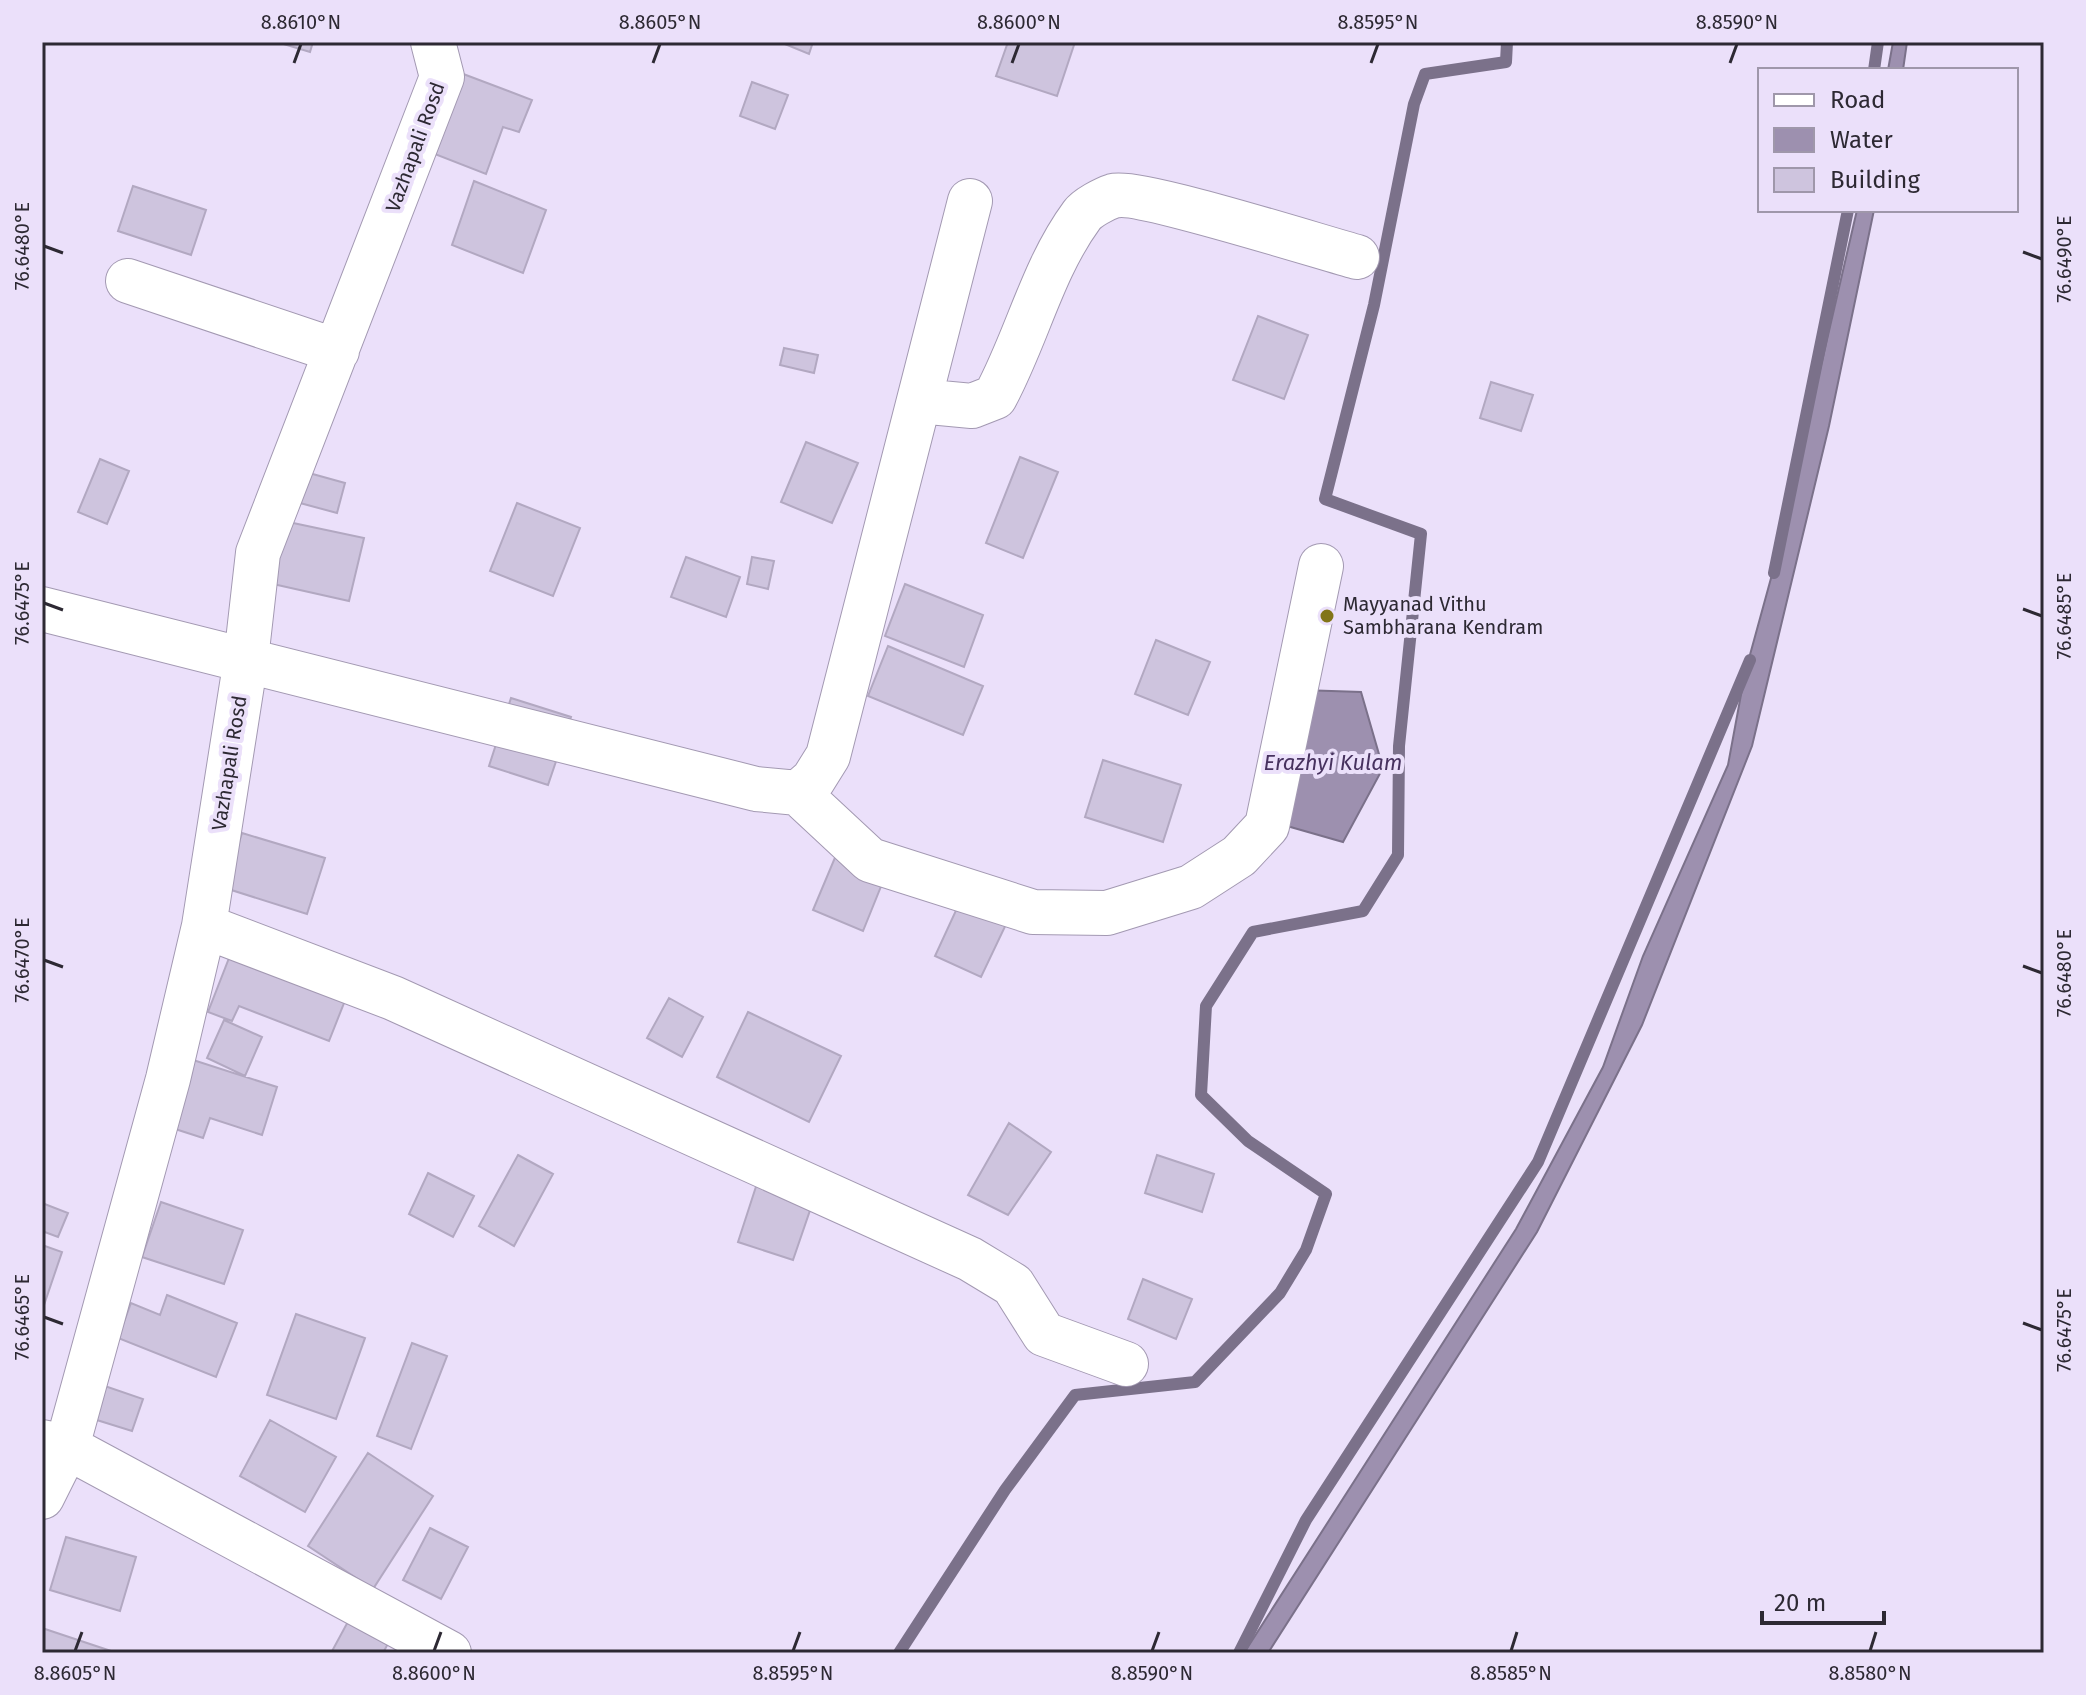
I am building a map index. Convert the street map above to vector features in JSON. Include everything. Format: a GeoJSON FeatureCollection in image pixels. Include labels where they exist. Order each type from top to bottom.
{"type":"FeatureCollection","features":[{"type":"Feature","properties":{"kind":"street","name":"Vazhapali Rosd"},"geometry":{"type":"LineString","coordinates":[[42,1497],[55,1444],[168,1079],[204,926],[246,659],[258,553],[442,77],[433,42]]}},
{"type":"Feature","properties":{"kind":"street"},"geometry":{"type":"LineString","coordinates":[[919,401],[972,406],[995,397],[1019,353],[1048,274],[1084,212],[1115,195],[1163,203],[1357,257]]}},
{"type":"Feature","properties":{"kind":"street"},"geometry":{"type":"LineString","coordinates":[[798,793],[813,780],[828,756],[970,201]]}},
{"type":"Feature","properties":{"kind":"street"},"geometry":{"type":"LineString","coordinates":[[128,281],[337,351]]}},
{"type":"Feature","properties":{"kind":"street"},"geometry":{"type":"LineString","coordinates":[[42,609],[756,789],[798,793],[870,860],[1033,912],[1107,913],[1191,887],[1239,856],[1267,826],[1321,566]]}},
{"type":"Feature","properties":{"kind":"street"},"geometry":{"type":"LineString","coordinates":[[204,926],[393,998],[970,1259],[1013,1285],[1044,1334],[1126,1364]]}},
{"type":"Feature","properties":{"kind":"street"},"geometry":{"type":"LineString","coordinates":[[55,1444],[449,1653]]}},
{"type":"Feature","properties":{"kind":"water"},"geometry":{"type":"Polygon","coordinates":[[[1893,42],[1907,42],[1903,68],[1888,68],[1893,42]]]}},
{"type":"Feature","properties":{"kind":"water"},"geometry":{"type":"Polygon","coordinates":[[[1857,212],[1874,212],[1829,426],[1752,746],[1642,1025],[1537,1232],[1268,1653],[1244,1653],[1516,1229],[1603,1067],[1643,956],[1728,765],[1745,673],[1776,560],[1857,212]]]}},
{"type":"Feature","properties":{"kind":"water","name":"Erazhyi Kulam"},"geometry":{"type":"Polygon","coordinates":[[[1301,690],[1361,692],[1383,768],[1343,842],[1273,822],[1301,690]]]}},
{"type":"Feature","properties":{"kind":"building"},"geometry":{"type":"Polygon","coordinates":[[[277,42],[313,42],[310,52],[277,42]]]}},
{"type":"Feature","properties":{"kind":"building"},"geometry":{"type":"Polygon","coordinates":[[[780,42],[813,42],[809,54],[780,42]]]}},
{"type":"Feature","properties":{"kind":"building"},"geometry":{"type":"Polygon","coordinates":[[[1008,42],[1075,42],[1057,96],[996,76],[1008,42]]]}},
{"type":"Feature","properties":{"kind":"building"},"geometry":{"type":"Polygon","coordinates":[[[458,72],[532,100],[519,132],[503,127],[486,174],[427,151],[458,72]]]}},
{"type":"Feature","properties":{"kind":"building"},"geometry":{"type":"Polygon","coordinates":[[[752,82],[788,95],[775,129],[740,116],[752,82]]]}},
{"type":"Feature","properties":{"kind":"building"},"geometry":{"type":"Polygon","coordinates":[[[474,181],[546,210],[523,273],[452,245],[474,181]]]}},
{"type":"Feature","properties":{"kind":"building"},"geometry":{"type":"Polygon","coordinates":[[[133,186],[206,210],[191,255],[118,231],[133,186]]]}},
{"type":"Feature","properties":{"kind":"building"},"geometry":{"type":"Polygon","coordinates":[[[1258,316],[1308,335],[1284,399],[1233,380],[1258,316]]]}},
{"type":"Feature","properties":{"kind":"building"},"geometry":{"type":"Polygon","coordinates":[[[784,348],[818,355],[814,373],[780,365],[784,348]]]}},
{"type":"Feature","properties":{"kind":"building"},"geometry":{"type":"Polygon","coordinates":[[[1491,382],[1533,395],[1521,431],[1480,418],[1491,382]]]}},
{"type":"Feature","properties":{"kind":"building"},"geometry":{"type":"Polygon","coordinates":[[[806,442],[858,463],[832,523],[781,502],[806,442]]]}},
{"type":"Feature","properties":{"kind":"building"},"geometry":{"type":"Polygon","coordinates":[[[1020,457],[1058,472],[1023,558],[986,543],[1020,457]]]}},
{"type":"Feature","properties":{"kind":"building"},"geometry":{"type":"Polygon","coordinates":[[[100,459],[129,471],[107,524],[78,512],[100,459]]]}},
{"type":"Feature","properties":{"kind":"building"},"geometry":{"type":"Polygon","coordinates":[[[309,473],[345,483],[337,513],[300,503],[309,473]]]}},
{"type":"Feature","properties":{"kind":"building"},"geometry":{"type":"Polygon","coordinates":[[[517,503],[580,528],[553,596],[490,571],[517,503]]]}},
{"type":"Feature","properties":{"kind":"building"},"geometry":{"type":"Polygon","coordinates":[[[279,520],[364,538],[349,601],[264,582],[279,520]]]}},
{"type":"Feature","properties":{"kind":"building"},"geometry":{"type":"Polygon","coordinates":[[[686,557],[740,577],[726,617],[671,597],[686,557]]]}},
{"type":"Feature","properties":{"kind":"building"},"geometry":{"type":"Polygon","coordinates":[[[752,557],[774,561],[768,589],[747,584],[752,557]]]}},
{"type":"Feature","properties":{"kind":"building"},"geometry":{"type":"Polygon","coordinates":[[[905,584],[983,615],[964,667],[885,636],[905,584]]]}},
{"type":"Feature","properties":{"kind":"building"},"geometry":{"type":"Polygon","coordinates":[[[1156,640],[1210,662],[1188,715],[1135,694],[1156,640]]]}},
{"type":"Feature","properties":{"kind":"building"},"geometry":{"type":"Polygon","coordinates":[[[888,646],[983,686],[963,735],[868,696],[888,646]]]}},
{"type":"Feature","properties":{"kind":"building"},"geometry":{"type":"Polygon","coordinates":[[[511,698],[571,717],[548,785],[489,766],[511,698]]]}},
{"type":"Feature","properties":{"kind":"building"},"geometry":{"type":"Polygon","coordinates":[[[1103,760],[1181,785],[1163,842],[1085,817],[1103,760]]]}},
{"type":"Feature","properties":{"kind":"building"},"geometry":{"type":"Polygon","coordinates":[[[242,833],[325,858],[307,914],[225,888],[242,833]]]}},
{"type":"Feature","properties":{"kind":"building"},"geometry":{"type":"Polygon","coordinates":[[[839,848],[888,869],[863,931],[813,910],[839,848]]]}},
{"type":"Feature","properties":{"kind":"building"},"geometry":{"type":"Polygon","coordinates":[[[964,893],[1010,916],[981,977],[935,956],[964,893]]]}},
{"type":"Feature","properties":{"kind":"building"},"geometry":{"type":"Polygon","coordinates":[[[231,953],[346,998],[329,1041],[239,1006],[232,1021],[208,1012],[231,953]]]}},
{"type":"Feature","properties":{"kind":"building"},"geometry":{"type":"Polygon","coordinates":[[[669,998],[703,1017],[682,1057],[647,1038],[669,998]]]}},
{"type":"Feature","properties":{"kind":"building"},"geometry":{"type":"Polygon","coordinates":[[[748,1012],[841,1056],[809,1122],[717,1077],[748,1012]]]}},
{"type":"Feature","properties":{"kind":"building"},"geometry":{"type":"Polygon","coordinates":[[[224,1020],[262,1037],[245,1076],[207,1058],[224,1020]]]}},
{"type":"Feature","properties":{"kind":"building"},"geometry":{"type":"Polygon","coordinates":[[[190,1059],[277,1087],[262,1135],[210,1118],[203,1138],[169,1127],[190,1059]]]}},
{"type":"Feature","properties":{"kind":"building"},"geometry":{"type":"Polygon","coordinates":[[[1009,1123],[1051,1152],[1008,1215],[968,1195],[1009,1123]]]}},
{"type":"Feature","properties":{"kind":"building"},"geometry":{"type":"Polygon","coordinates":[[[518,1155],[553,1174],[514,1246],[479,1226],[518,1155]]]}},
{"type":"Feature","properties":{"kind":"building"},"geometry":{"type":"Polygon","coordinates":[[[1157,1155],[1214,1174],[1202,1212],[1145,1193],[1157,1155]]]}},
{"type":"Feature","properties":{"kind":"building"},"geometry":{"type":"Polygon","coordinates":[[[763,1165],[819,1184],[793,1260],[738,1242],[763,1165]]]}},
{"type":"Feature","properties":{"kind":"building"},"geometry":{"type":"Polygon","coordinates":[[[428,1173],[474,1196],[453,1237],[409,1214],[428,1173]]]}},
{"type":"Feature","properties":{"kind":"building"},"geometry":{"type":"Polygon","coordinates":[[[161,1202],[243,1230],[224,1284],[142,1257],[161,1202]]]}},
{"type":"Feature","properties":{"kind":"building"},"geometry":{"type":"Polygon","coordinates":[[[42,1203],[68,1213],[58,1237],[42,1231],[42,1203]]]}},
{"type":"Feature","properties":{"kind":"building"},"geometry":{"type":"Polygon","coordinates":[[[42,1245],[62,1252],[43,1308],[42,1307],[42,1245]]]}},
{"type":"Feature","properties":{"kind":"building"},"geometry":{"type":"Polygon","coordinates":[[[1143,1279],[1192,1299],[1176,1339],[1128,1319],[1143,1279]]]}},
{"type":"Feature","properties":{"kind":"building"},"geometry":{"type":"Polygon","coordinates":[[[167,1295],[237,1323],[216,1377],[118,1338],[131,1303],[160,1315],[167,1295]]]}},
{"type":"Feature","properties":{"kind":"building"},"geometry":{"type":"Polygon","coordinates":[[[296,1314],[365,1338],[336,1419],[267,1395],[296,1314]]]}},
{"type":"Feature","properties":{"kind":"building"},"geometry":{"type":"Polygon","coordinates":[[[412,1343],[447,1356],[411,1449],[377,1436],[412,1343]]]}},
{"type":"Feature","properties":{"kind":"building"},"geometry":{"type":"Polygon","coordinates":[[[96,1383],[143,1399],[132,1431],[84,1416],[96,1383]]]}},
{"type":"Feature","properties":{"kind":"building"},"geometry":{"type":"Polygon","coordinates":[[[270,1420],[336,1457],[305,1512],[240,1476],[270,1420]]]}},
{"type":"Feature","properties":{"kind":"building"},"geometry":{"type":"Polygon","coordinates":[[[368,1453],[433,1496],[373,1589],[308,1546],[368,1453]]]}},
{"type":"Feature","properties":{"kind":"building"},"geometry":{"type":"Polygon","coordinates":[[[430,1528],[468,1547],[441,1599],[403,1580],[430,1528]]]}},
{"type":"Feature","properties":{"kind":"building"},"geometry":{"type":"Polygon","coordinates":[[[66,1537],[136,1557],[120,1611],[50,1590],[66,1537]]]}},
{"type":"Feature","properties":{"kind":"building"},"geometry":{"type":"Polygon","coordinates":[[[351,1616],[391,1638],[383,1653],[331,1653],[351,1616]]]}},
{"type":"Feature","properties":{"kind":"building"},"geometry":{"type":"Polygon","coordinates":[[[42,1628],[117,1653],[42,1653],[42,1628]]]}},
{"type":"Feature","properties":{"kind":"waterway"},"geometry":{"type":"LineString","coordinates":[[899,1653],[1005,1490],[1075,1395],[1195,1382],[1280,1293],[1306,1250],[1326,1194],[1248,1141],[1201,1095],[1206,1006],[1253,932],[1363,911],[1398,855],[1399,746],[1421,534],[1325,499],[1374,305],[1414,104],[1425,74],[1506,62],[1507,42]]}},
{"type":"Feature","properties":{"kind":"waterway"},"geometry":{"type":"LineString","coordinates":[[1874,68],[1878,42]]}},
{"type":"Feature","properties":{"kind":"waterway"},"geometry":{"type":"LineString","coordinates":[[1774,573],[1848,212]]}},
{"type":"Feature","properties":{"kind":"waterway"},"geometry":{"type":"LineString","coordinates":[[1239,1653],[1306,1520],[1538,1162],[1750,660]]}},
{"type":"Feature","properties":{"kind":"place","name":"Mayyanad Vithu Sambharana Kendram"},"geometry":{"type":"Point","coordinates":[1327,616]}}]}
